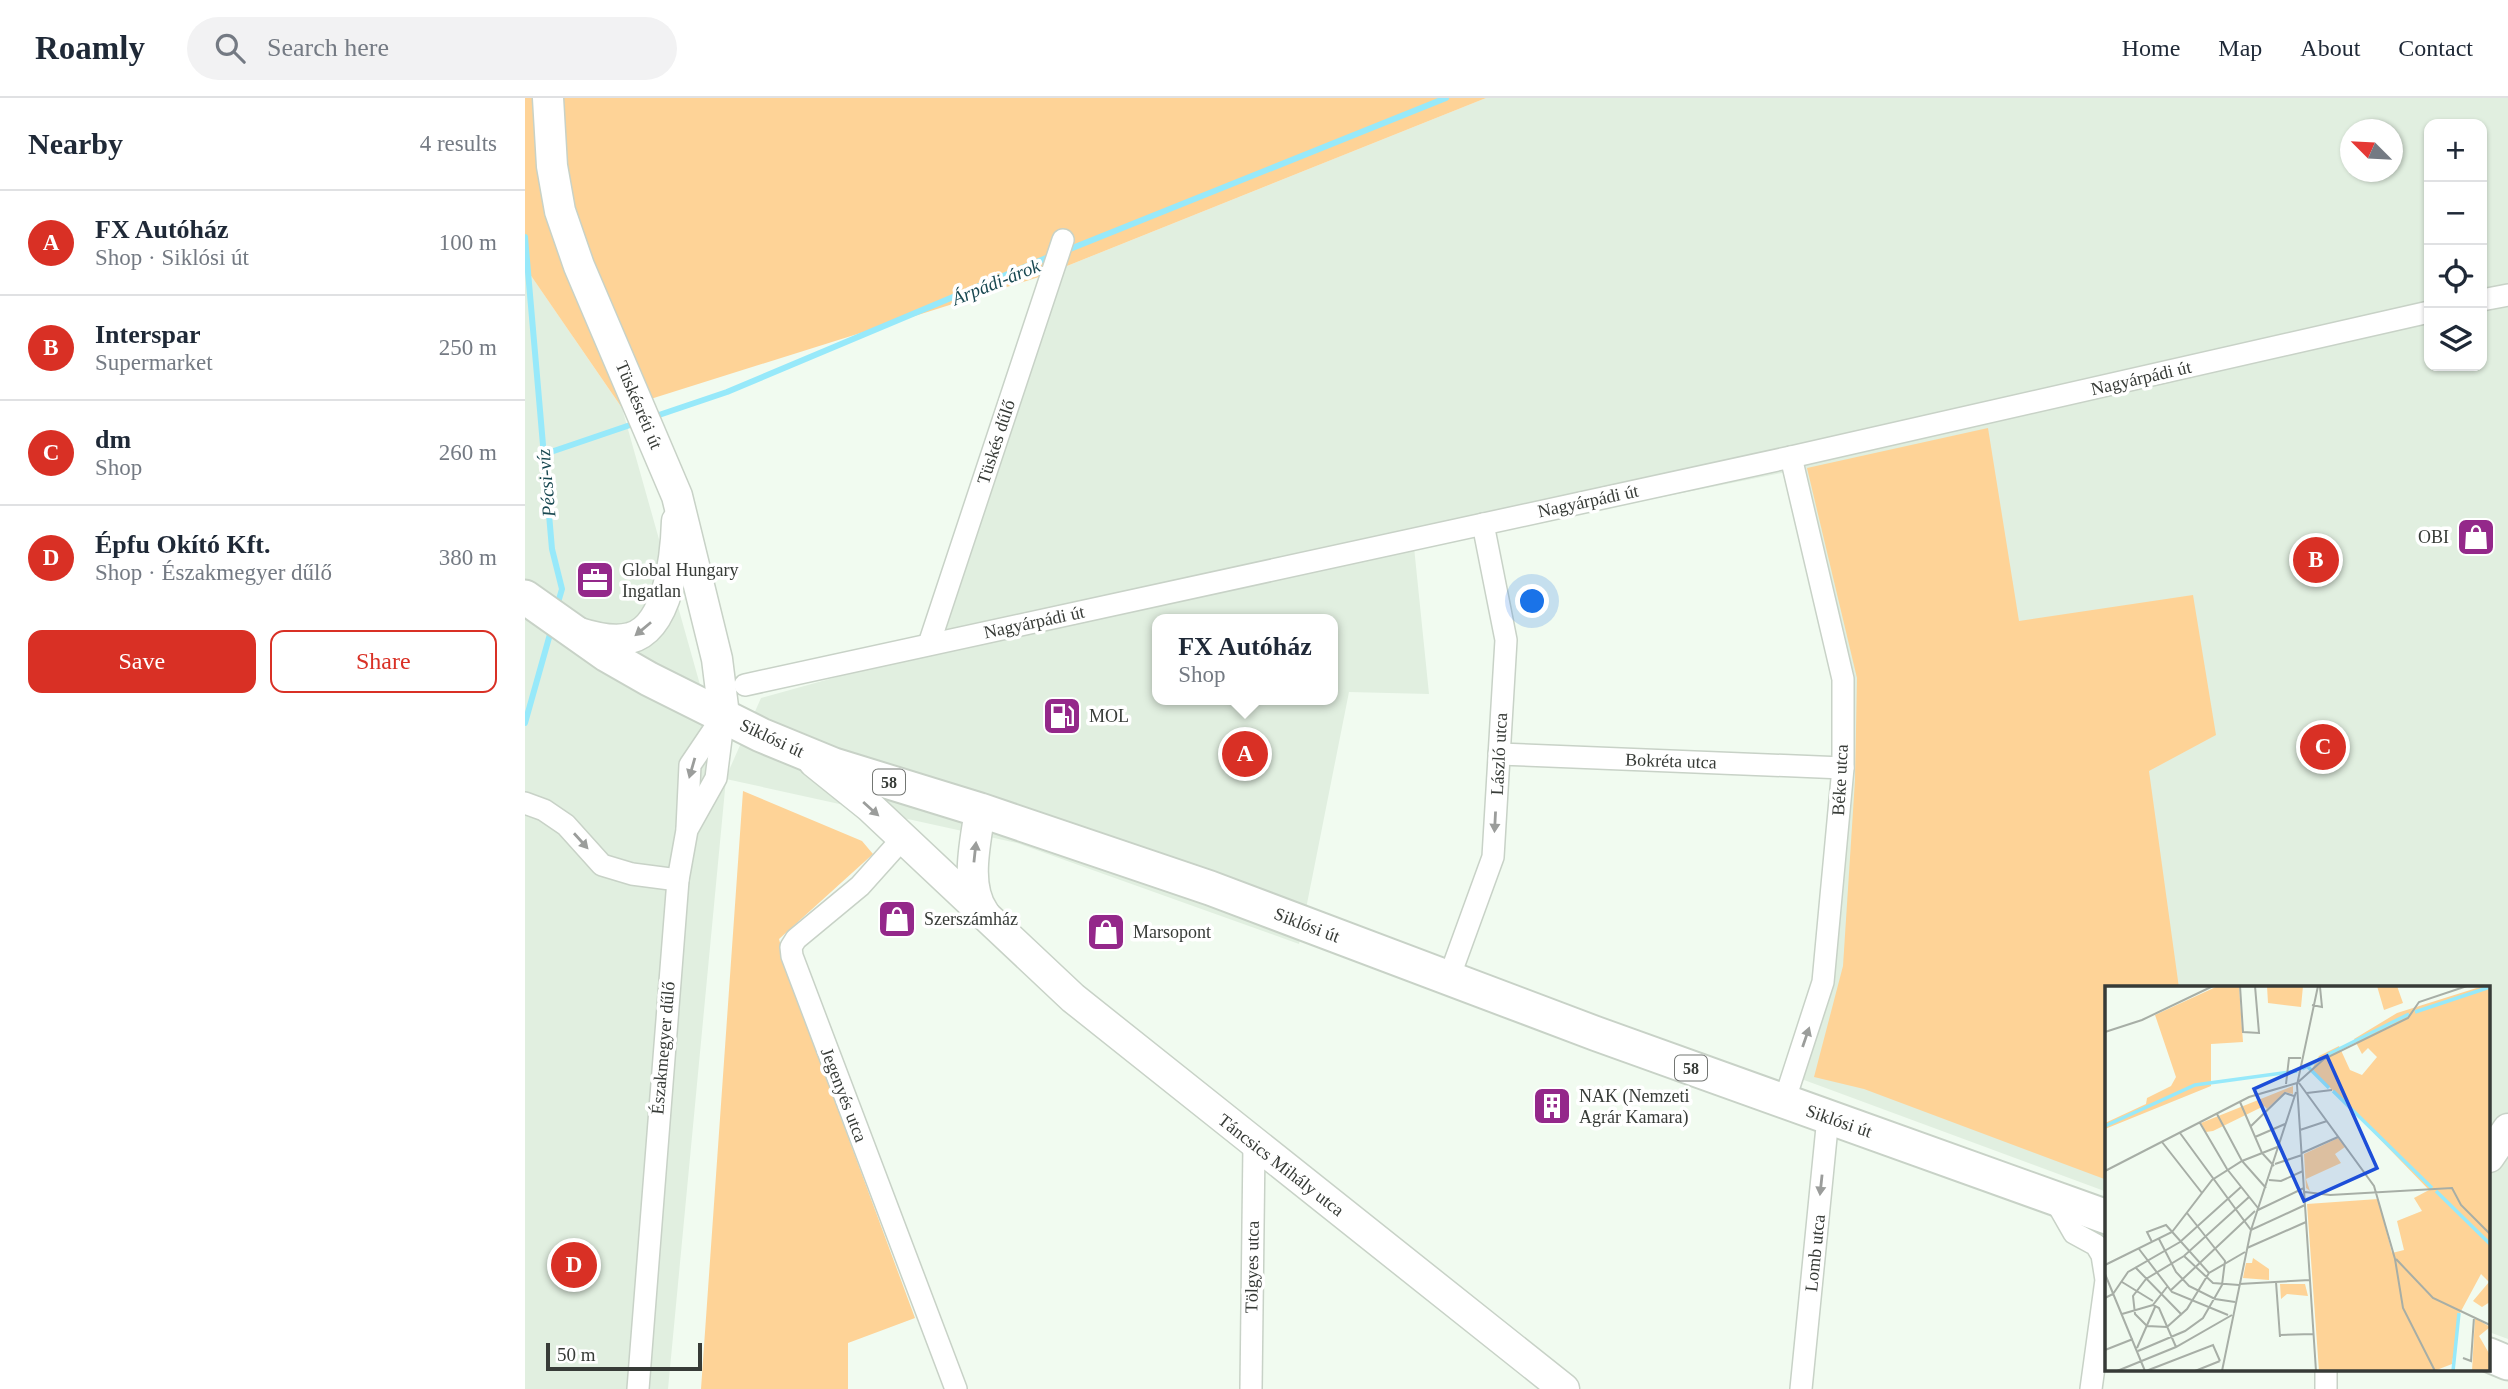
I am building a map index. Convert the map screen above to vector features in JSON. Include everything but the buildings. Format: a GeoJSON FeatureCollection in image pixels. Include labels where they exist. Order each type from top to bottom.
{"type":"FeatureCollection","features":[{"type":"Feature","properties":{"kind":"main road","name":"Siklósi út"},"geometry":{"type":"LineString","coordinates":[[531,602],[571,631],[649,679],[834,765],[979,810],[1210,888],[1784,1102],[2105,1216]]}},
{"type":"Feature","properties":{"kind":"main road"},"geometry":{"type":"LineString","coordinates":[[2491,1356],[2508,1363]]}},
{"type":"Feature","properties":{"kind":"street","name":"Tüskésréti út"},"geometry":{"type":"LineString","coordinates":[[548,98],[552,166],[560,211],[579,265],[677,496],[717,659],[724,715]]}},
{"type":"Feature","properties":{"kind":"street","name":"Tüskés dűlő"},"geometry":{"type":"LineString","coordinates":[[929,645],[1060,250]]}},
{"type":"Feature","properties":{"kind":"street"},"geometry":{"type":"LineString","coordinates":[[2487,299],[2508,295]]}},
{"type":"Feature","properties":{"kind":"street","name":"Nagyárpádi út"},"geometry":{"type":"LineString","coordinates":[[745,685],[1791,457],[2424,313]]}},
{"type":"Feature","properties":{"kind":"street","name":"Béke utca"},"geometry":{"type":"LineString","coordinates":[[1784,1102],[1823,982],[1843,768],[1843,679],[1791,457]]}},
{"type":"Feature","properties":{"kind":"street"},"geometry":{"type":"LineString","coordinates":[[571,631],[603,639],[629,639],[645,630],[656,617],[672,571],[677,496]]}},
{"type":"Feature","properties":{"kind":"street","name":"László utca"},"geometry":{"type":"LineString","coordinates":[[1450,978],[1493,857],[1506,640],[1483,524]]}},
{"type":"Feature","properties":{"kind":"street","name":"Északmegyer dűlő"},"geometry":{"type":"LineString","coordinates":[[638,1389],[678,880],[687,830],[716,778],[724,715]]}},
{"type":"Feature","properties":{"kind":"street","name":"Táncsics Mihály utca"},"geometry":{"type":"LineString","coordinates":[[800,751],[903,838],[1073,998],[1542,1379],[1564,1389]]}},
{"type":"Feature","properties":{"kind":"street","name":"Bokréta utca"},"geometry":{"type":"LineString","coordinates":[[1499,754],[1843,768]]}},
{"type":"Feature","properties":{"kind":"street"},"geometry":{"type":"LineString","coordinates":[[525,803],[544,810],[566,825],[602,865],[632,874],[678,880]]}},
{"type":"Feature","properties":{"kind":"street","name":"Táncsics Mihály utca"},"geometry":{"type":"LineString","coordinates":[[979,810],[973,874],[976,895],[982,910],[1004,934]]}},
{"type":"Feature","properties":{"kind":"street","name":"Jegenyés utca"},"geometry":{"type":"LineString","coordinates":[[903,838],[860,886],[796,939],[791,947],[792,956],[956,1389]]}},
{"type":"Feature","properties":{"kind":"street","name":"Lomb utca"},"geometry":{"type":"LineString","coordinates":[[1801,1389],[1828,1117]]}},
{"type":"Feature","properties":{"kind":"street"},"geometry":{"type":"LineString","coordinates":[[2491,1154],[2508,1129]]}},
{"type":"Feature","properties":{"kind":"street","name":"Tölgyes utca"},"geometry":{"type":"LineString","coordinates":[[1251,1389],[1254,1145]]}},
{"type":"Feature","properties":{"kind":"street"},"geometry":{"type":"LineString","coordinates":[[2054,1198],[2074,1233],[2096,1245],[2105,1271]]}},
{"type":"Feature","properties":{"kind":"street"},"geometry":{"type":"LineString","coordinates":[[2091,1389],[2105,1287]]}},
{"type":"Feature","properties":{"kind":"street"},"geometry":{"type":"LineString","coordinates":[[2095,1357],[2105,1320]]}},
{"type":"Feature","properties":{"kind":"shaded area"},"geometry":{"type":"Polygon","coordinates":[[[525,98],[1486,98],[1042,276],[622,408],[525,267],[525,98]]]}},
{"type":"Feature","properties":{"kind":"shaded area"},"geometry":{"type":"Polygon","coordinates":[[[1486,98],[2508,98],[2508,1339],[2491,1333],[2491,986],[2105,986],[2105,1191],[1796,1077],[1825,982],[1845,678],[1796,470],[1414,547],[1429,694],[1349,692],[1299,944],[1017,843],[726,779],[668,1389],[525,1389],[525,267],[622,408],[726,777],[761,698],[923,653],[1042,276],[1486,98]]]}},
{"type":"Feature","properties":{"kind":"shaded area"},"geometry":{"type":"Polygon","coordinates":[[[1988,428],[2019,621],[2193,595],[2216,735],[2149,771],[2179,986],[2105,986],[2105,1179],[1864,1089],[1814,1077],[1843,966],[1855,780],[1857,678],[1807,468],[1988,428]]]}},
{"type":"Feature","properties":{"kind":"shaded area"},"geometry":{"type":"Polygon","coordinates":[[[743,791],[862,841],[873,854],[779,939],[789,977],[915,1318],[848,1343],[848,1389],[701,1389],[743,791]]]}},
{"type":"Feature","properties":{"kind":"waterway","name":"Árpádi-árok"},"geometry":{"type":"LineString","coordinates":[[1065,251],[1446,98]]}},
{"type":"Feature","properties":{"kind":"waterway","name":"Pécsi-víz"},"geometry":{"type":"LineString","coordinates":[[525,237],[552,549],[562,589],[557,606]]}},
{"type":"Feature","properties":{"kind":"waterway","name":"Árpádi-árok"},"geometry":{"type":"LineString","coordinates":[[653,417],[727,392],[1051,256]]}},
{"type":"Feature","properties":{"kind":"waterway","name":"Árpádi-árok"},"geometry":{"type":"LineString","coordinates":[[542,455],[636,423]]}},
{"type":"Feature","properties":{"kind":"waterway","name":"Pécsi-víz"},"geometry":{"type":"LineString","coordinates":[[525,723],[552,627]]}},
{"type":"Feature","properties":{"kind":"place","name":"OBI"},"geometry":{"type":"Point","coordinates":[2476,537]}},
{"type":"Feature","properties":{"kind":"place","name":"Interspar"},"geometry":{"type":"Point","coordinates":[2316,560]}},
{"type":"Feature","properties":{"kind":"place","name":"Global Hungary Ingatlan"},"geometry":{"type":"Point","coordinates":[595,580]}},
{"type":"Feature","properties":{"kind":"place","name":"MOL"},"geometry":{"type":"Point","coordinates":[1062,716]}},
{"type":"Feature","properties":{"kind":"place","name":"dm"},"geometry":{"type":"Point","coordinates":[2323,747]}},
{"type":"Feature","properties":{"kind":"place","name":"FX Autóház"},"geometry":{"type":"Point","coordinates":[1245,754]}},
{"type":"Feature","properties":{"kind":"place","name":"Szerszámház"},"geometry":{"type":"Point","coordinates":[897,919]}},
{"type":"Feature","properties":{"kind":"place","name":"Marsopont"},"geometry":{"type":"Point","coordinates":[1106,932]}},
{"type":"Feature","properties":{"kind":"place","name":"NAK (Nemzeti Agrár Kamara)"},"geometry":{"type":"Point","coordinates":[1552,1106]}},
{"type":"Feature","properties":{"kind":"place","name":"Épfu Okító Kft."},"geometry":{"type":"Point","coordinates":[574,1265]}}]}
